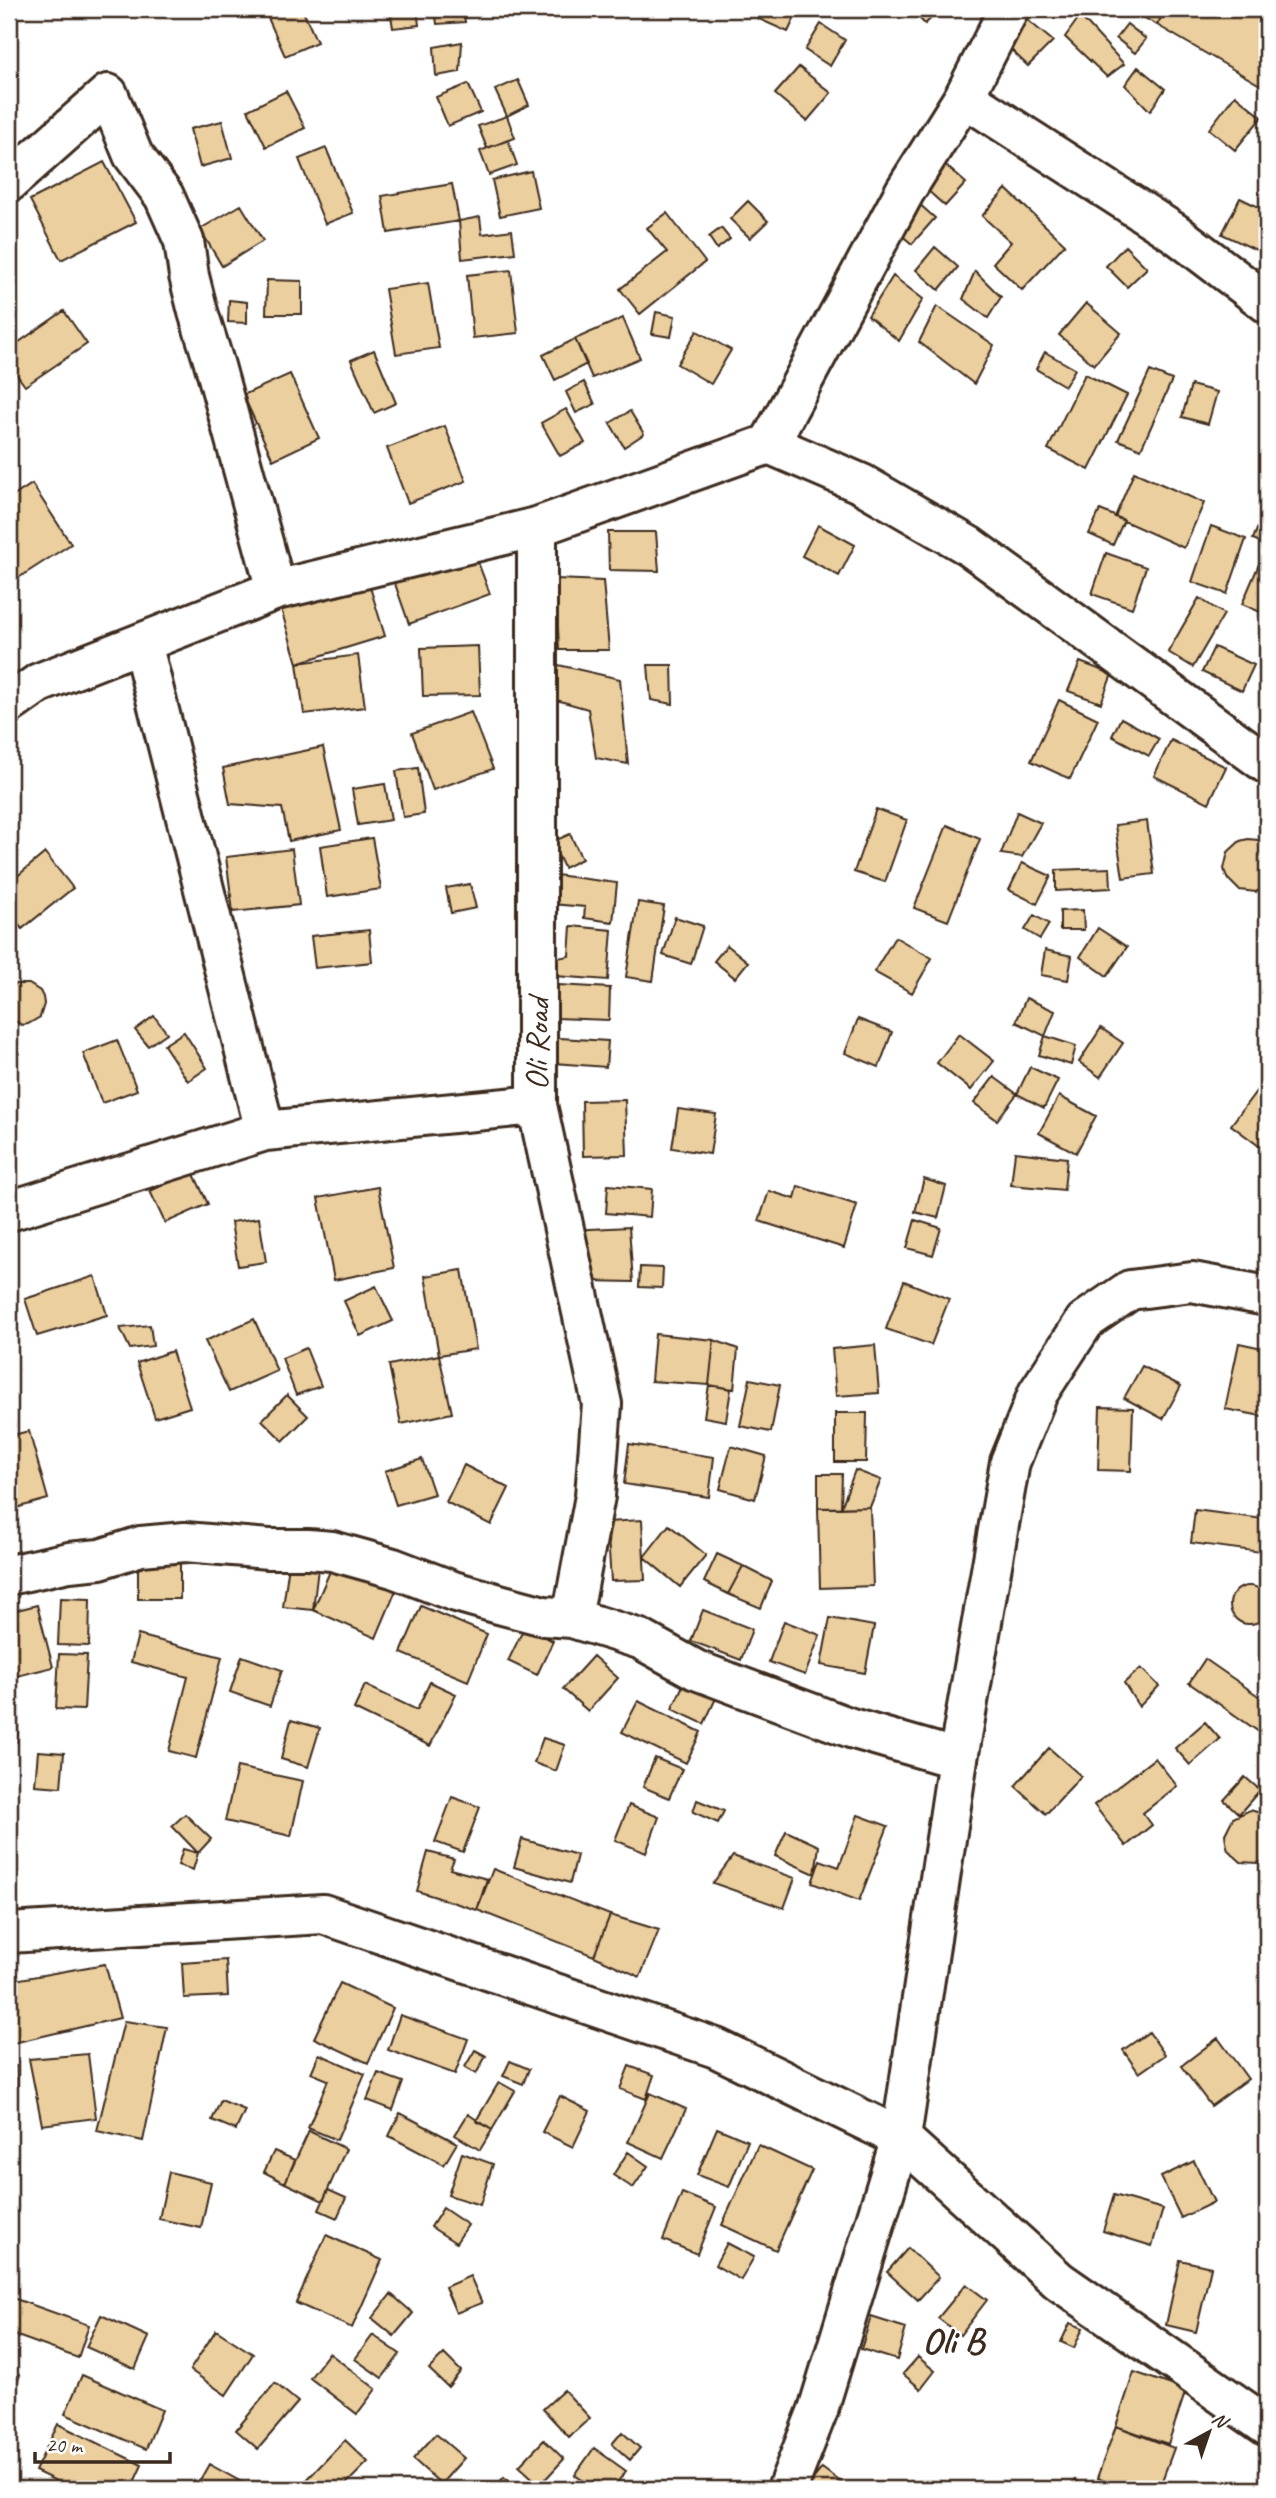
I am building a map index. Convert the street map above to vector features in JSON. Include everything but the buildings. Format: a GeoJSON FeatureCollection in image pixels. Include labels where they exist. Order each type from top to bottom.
{"type":"FeatureCollection","features":[{"type":"Feature","properties":{"kind":"street"},"geometry":{"type":"LineString","coordinates":[[9,704],[39,683],[276,590],[537,527],[769,444],[905,191],[964,97],[1009,9]]}},
{"type":"Feature","properties":{"kind":"street"},"geometry":{"type":"LineString","coordinates":[[9,182],[108,94],[133,155],[164,196],[184,241],[198,312],[276,590]]}},
{"type":"Feature","properties":{"kind":"street"},"geometry":{"type":"LineString","coordinates":[[964,97],[1175,233],[1267,303]]}},
{"type":"Feature","properties":{"kind":"street"},"geometry":{"type":"LineString","coordinates":[[769,444],[862,484],[969,546],[1267,764]]}},
{"type":"Feature","properties":{"kind":"street","name":"Oli Road"},"geometry":{"type":"LineString","coordinates":[[9,1211],[265,1131],[537,1105],[537,527]]}},
{"type":"Feature","properties":{"kind":"street"},"geometry":{"type":"LineString","coordinates":[[142,643],[265,1131]]}},
{"type":"Feature","properties":{"kind":"street"},"geometry":{"type":"LineString","coordinates":[[537,1105],[602,1404],[595,1496],[572,1618]]}},
{"type":"Feature","properties":{"kind":"street"},"geometry":{"type":"LineString","coordinates":[[787,2489],[818,2410],[901,2138],[958,1759],[1010,1462],[1038,1393],[1085,1321],[1130,1290],[1192,1282],[1267,1296]]}},
{"type":"Feature","properties":{"kind":"street"},"geometry":{"type":"LineString","coordinates":[[9,1576],[69,1562],[100,1559],[141,1546],[185,1542],[269,1549],[308,1549],[364,1559],[453,1591],[544,1615],[572,1618],[640,1639],[696,1670],[851,1728],[958,1759]]}},
{"type":"Feature","properties":{"kind":"street"},"geometry":{"type":"LineString","coordinates":[[9,1933],[323,1914],[716,2048],[901,2138],[1059,2281],[1267,2426]]}},
{"type":"Feature","properties":{"kind":"district","name":"Oli B"},"geometry":{"type":"Point","coordinates":[953,2340]}}]}
